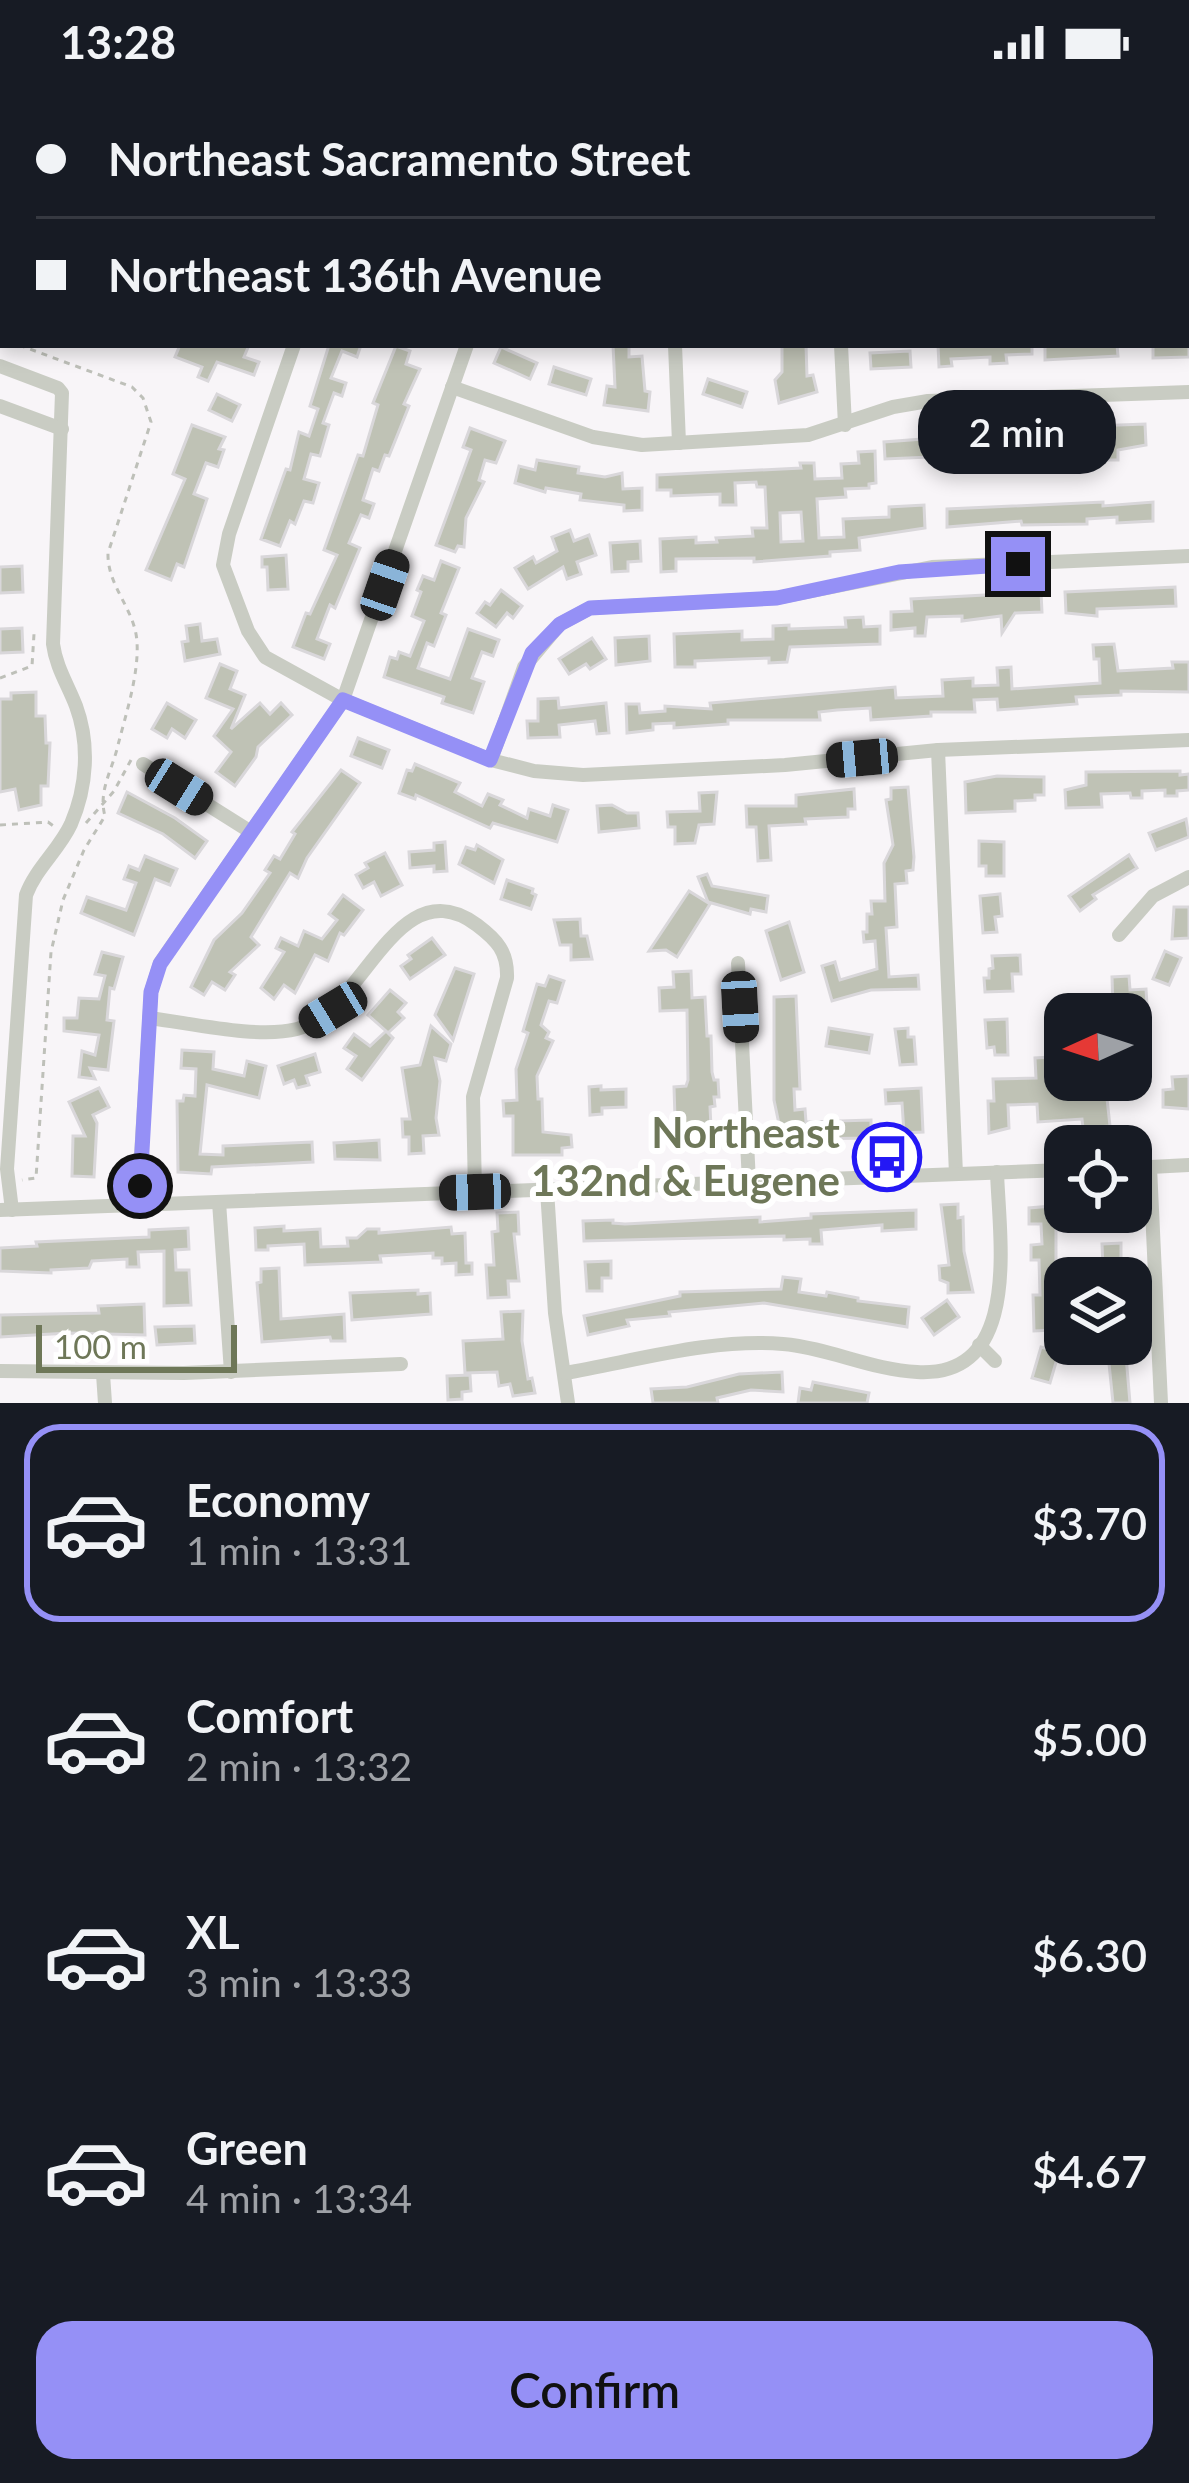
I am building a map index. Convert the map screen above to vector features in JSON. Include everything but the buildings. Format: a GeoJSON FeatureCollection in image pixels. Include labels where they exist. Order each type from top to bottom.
{"type":"FeatureCollection","features":[{"type":"Feature","properties":{"kind":"street"},"geometry":{"type":"LineString","coordinates":[[294,348],[223,565],[248,631],[265,657],[343,700],[490,760],[554,775],[785,765],[938,750],[1189,740]]}},
{"type":"Feature","properties":{"kind":"street"},"geometry":{"type":"LineString","coordinates":[[138,1205],[151,992],[167,950],[343,700],[466,348]]}},
{"type":"Feature","properties":{"kind":"street"},"geometry":{"type":"LineString","coordinates":[[675,348],[679,443]]}},
{"type":"Feature","properties":{"kind":"street"},"geometry":{"type":"LineString","coordinates":[[842,348],[844,425]]}},
{"type":"Feature","properties":{"kind":"street"},"geometry":{"type":"LineString","coordinates":[[0,366],[62,393],[54,634],[56,662],[84,736],[86,766],[71,822],[26,895],[6,1210],[1044,1171]]}},
{"type":"Feature","properties":{"kind":"street"},"geometry":{"type":"LineString","coordinates":[[452,387],[608,442],[679,443],[808,435],[893,407],[928,401],[1189,392]]}},
{"type":"Feature","properties":{"kind":"street"},"geometry":{"type":"LineString","coordinates":[[0,406],[62,429]]}},
{"type":"Feature","properties":{"kind":"street"},"geometry":{"type":"LineString","coordinates":[[490,760],[532,653],[560,624],[590,608],[777,598],[932,567],[1189,556]]}},
{"type":"Feature","properties":{"kind":"street"},"geometry":{"type":"LineString","coordinates":[[938,750],[956,1174]]}},
{"type":"Feature","properties":{"kind":"street"},"geometry":{"type":"LineString","coordinates":[[143,764],[251,832]]}},
{"type":"Feature","properties":{"kind":"street"},"geometry":{"type":"LineString","coordinates":[[1119,935],[1153,896],[1189,877]]}},
{"type":"Feature","properties":{"kind":"street"},"geometry":{"type":"LineString","coordinates":[[149,1018],[270,1032],[298,1029],[341,1003],[396,930],[409,920],[436,912],[467,918],[492,937],[507,962],[507,978],[472,1097],[475,1192]]}},
{"type":"Feature","properties":{"kind":"street"},"geometry":{"type":"LineString","coordinates":[[738,963],[749,1182]]}},
{"type":"Feature","properties":{"kind":"street"},"geometry":{"type":"LineString","coordinates":[[1152,1167],[1189,1166]]}},
{"type":"Feature","properties":{"kind":"street"},"geometry":{"type":"LineString","coordinates":[[565,1373],[761,1343],[811,1348],[921,1373],[956,1364],[979,1345],[999,1305],[997,1172]]}},
{"type":"Feature","properties":{"kind":"street"},"geometry":{"type":"LineString","coordinates":[[548,1190],[555,1313],[568,1403]]}},
{"type":"Feature","properties":{"kind":"street"},"geometry":{"type":"LineString","coordinates":[[219,1202],[231,1372]]}},
{"type":"Feature","properties":{"kind":"street"},"geometry":{"type":"LineString","coordinates":[[1152,1210],[1161,1403]]}},
{"type":"Feature","properties":{"kind":"street"},"geometry":{"type":"LineString","coordinates":[[979,1345],[995,1361]]}},
{"type":"Feature","properties":{"kind":"street"},"geometry":{"type":"LineString","coordinates":[[0,1371],[231,1372],[401,1364]]}},
{"type":"Feature","properties":{"kind":"street"},"geometry":{"type":"LineString","coordinates":[[103,1374],[105,1403]]}},
{"type":"Feature","properties":{"kind":"path"},"geometry":{"type":"LineString","coordinates":[[0,678],[32,666],[34,634],[54,634]]}},
{"type":"Feature","properties":{"kind":"place","name":"Northeast 132nd & Eugene"},"geometry":{"type":"Point","coordinates":[887,1157]}},
{"type":"Feature","properties":{"kind":"route"},"geometry":{"type":"LineString","coordinates":[[140,1186],[151,992],[160,964],[343,700],[490,760],[532,653],[560,624],[590,608],[777,598],[932,567],[1018,564]]}}]}
